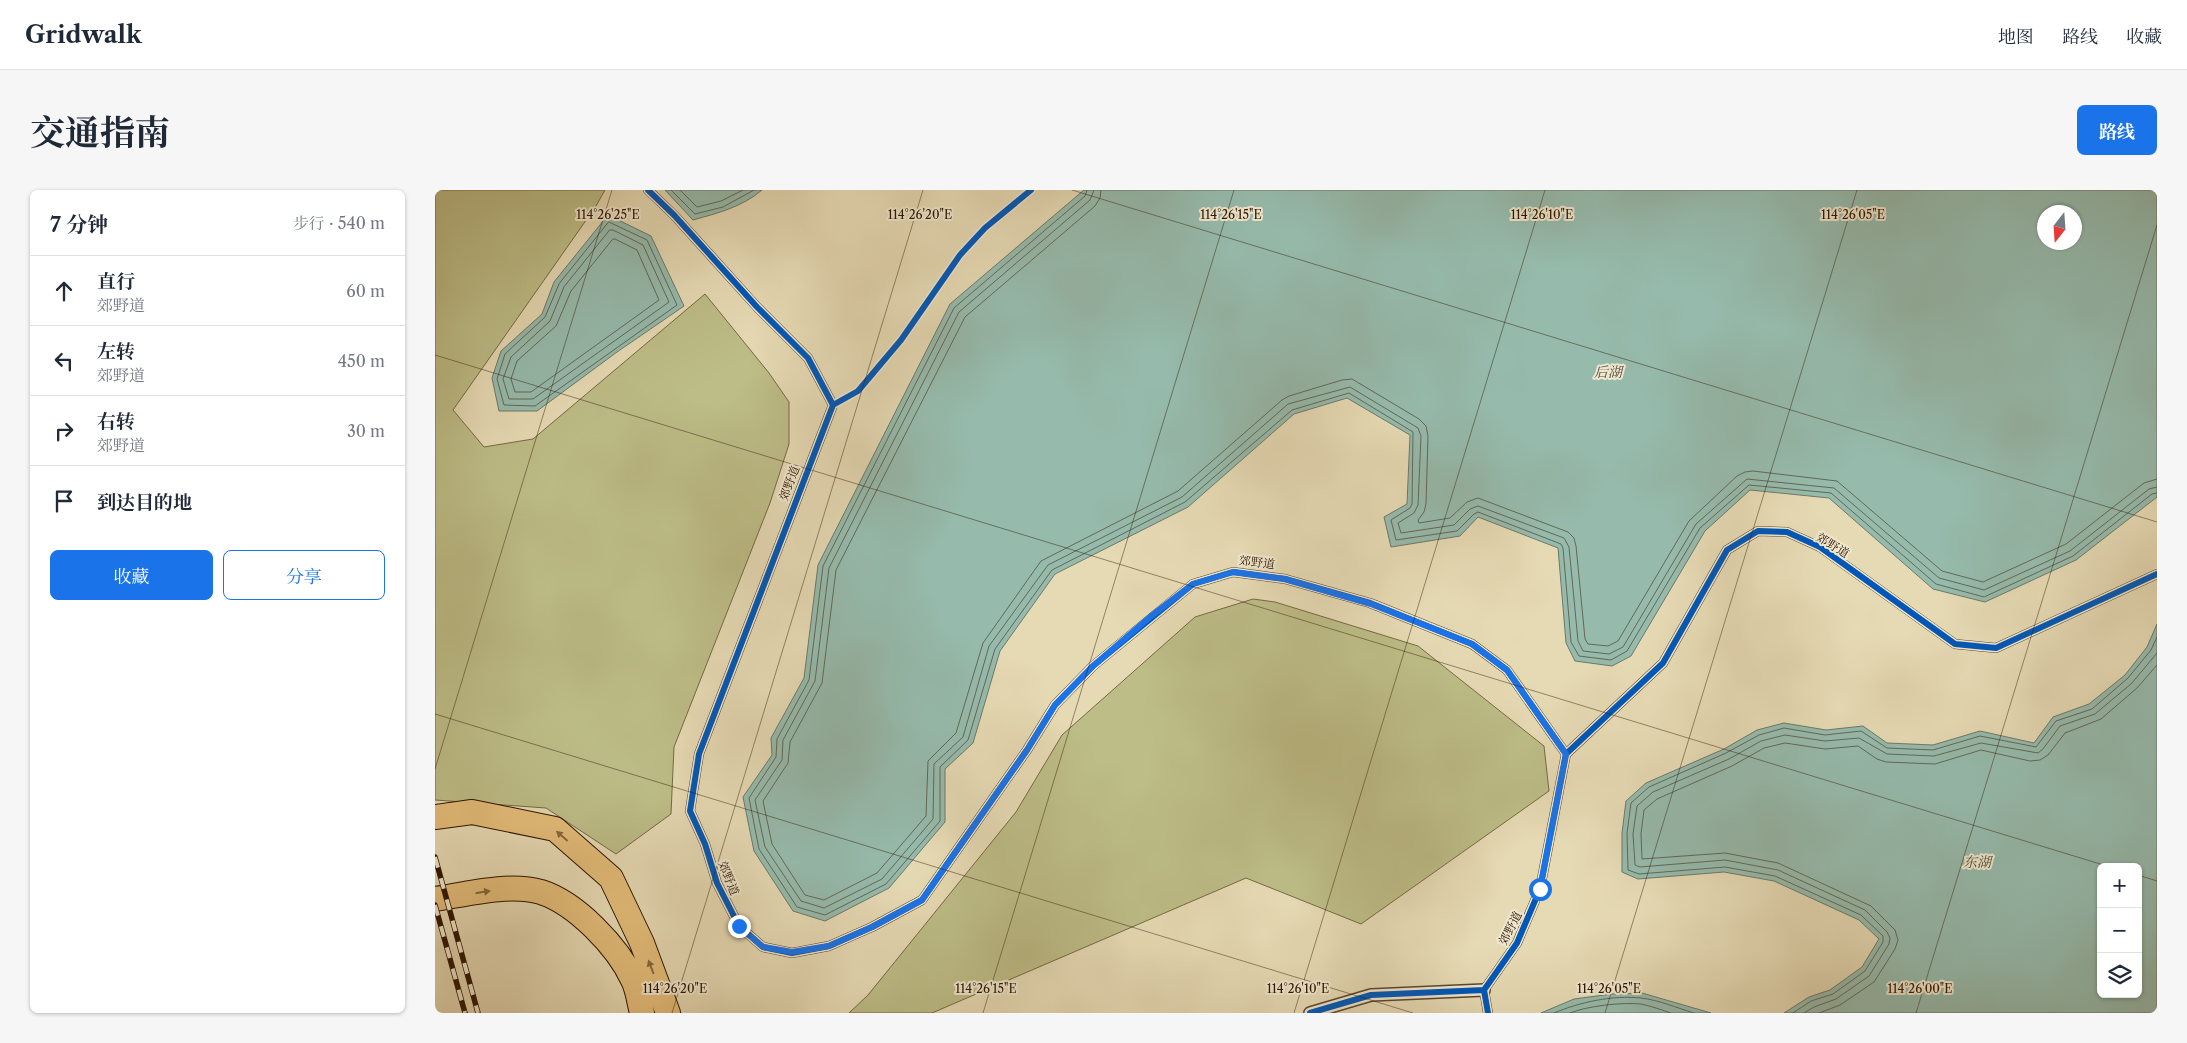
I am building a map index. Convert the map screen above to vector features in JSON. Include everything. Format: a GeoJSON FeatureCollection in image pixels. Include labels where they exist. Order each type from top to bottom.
{"type":"FeatureCollection","features":[{"type":"Feature","properties":{"kind":"main road"},"geometry":{"type":"LineString","coordinates":[[435,818],[472,812],[555,829],[611,878],[642,943],[669,1013]]}},
{"type":"Feature","properties":{"kind":"main road"},"geometry":{"type":"LineString","coordinates":[[435,899],[503,888],[541,892],[571,908],[610,944],[633,980],[641,1013]]}},
{"type":"Feature","properties":{"kind":"street"},"geometry":{"type":"LineString","coordinates":[[1310,1013],[1371,995],[1484,990]]}},
{"type":"Feature","properties":{"kind":"lane"},"geometry":{"type":"LineString","coordinates":[[648,190],[674,215],[757,306],[808,358],[833,405]]}},
{"type":"Feature","properties":{"kind":"lane","name":"郊野道"},"geometry":{"type":"LineString","coordinates":[[833,405],[814,450],[699,754],[690,811],[705,844],[717,883],[739,926],[763,947],[792,952],[829,946],[872,927],[922,900],[1061,699],[1093,666],[1150,617],[1193,584],[1233,572],[1285,579],[1371,604],[1472,644],[1507,670],[1566,754]]}},
{"type":"Feature","properties":{"kind":"lane","name":"郊野道"},"geometry":{"type":"LineString","coordinates":[[1484,990],[1517,943],[1540,889],[1566,754],[1663,663],[1727,550],[1758,531],[1787,532],[1820,547],[1955,644],[1996,648],[2157,574]]}},
{"type":"Feature","properties":{"kind":"lane"},"geometry":{"type":"LineString","coordinates":[[1484,990],[1488,1013]]}},
{"type":"Feature","properties":{"kind":"path"},"geometry":{"type":"LineString","coordinates":[[833,405],[858,392],[901,340],[960,255],[985,228],[1031,190]]}},
{"type":"Feature","properties":{"kind":"green space"},"geometry":{"type":"Polygon","coordinates":[[[435,190],[605,190],[596,206],[453,410],[484,447],[533,439],[705,294],[769,373],[789,402],[789,444],[770,503],[674,747],[671,814],[616,854],[546,808],[435,800],[435,190]]]}},
{"type":"Feature","properties":{"kind":"green space"},"geometry":{"type":"Polygon","coordinates":[[[1253,599],[1275,602],[1418,646],[1544,746],[1549,791],[1361,924],[1246,878],[932,1013],[849,1013],[868,995],[1016,812],[1062,735],[1195,617],[1253,599]]]}},
{"type":"Feature","properties":{"kind":"water"},"geometry":{"type":"Polygon","coordinates":[[[665,190],[762,190],[738,205],[693,220],[665,190]]]}},
{"type":"Feature","properties":{"kind":"water","name":"后湖"},"geometry":{"type":"Polygon","coordinates":[[[1084,190],[2157,190],[2157,497],[2076,560],[1985,602],[1933,589],[1829,498],[1750,490],[1705,531],[1631,656],[1612,666],[1575,661],[1566,643],[1558,548],[1478,517],[1460,536],[1391,547],[1384,517],[1407,504],[1410,435],[1347,398],[1294,414],[1188,507],[1055,574],[1000,651],[973,743],[945,769],[945,822],[889,888],[825,921],[793,911],[754,851],[743,797],[772,755],[771,738],[804,678],[818,565],[950,304],[1084,190]]]}},
{"type":"Feature","properties":{"kind":"water"},"geometry":{"type":"Polygon","coordinates":[[[608,215],[651,236],[684,306],[617,352],[537,411],[499,411],[492,378],[501,351],[542,314],[554,282],[608,215]]]}},
{"type":"Feature","properties":{"kind":"water","name":"东湖"},"geometry":{"type":"Polygon","coordinates":[[[2157,624],[2157,1013],[1784,1013],[1809,997],[1830,990],[1862,967],[1879,939],[1859,920],[1774,881],[1724,872],[1638,879],[1622,872],[1622,833],[1626,801],[1646,783],[1724,749],[1757,730],[1784,723],[1826,730],[1863,726],[1887,743],[1933,745],[1980,731],[2034,743],[2053,717],[2089,704],[2125,675],[2147,647],[2157,624]]]}},
{"type":"Feature","properties":{"kind":"water"},"geometry":{"type":"Polygon","coordinates":[[[1642,993],[1711,1013],[1541,1013],[1574,999],[1612,994],[1642,993]]]}},
{"type":"Feature","properties":{"kind":"railway"},"geometry":{"type":"LineString","coordinates":[[435,857],[478,1013]]}},
{"type":"Feature","properties":{"kind":"railway"},"geometry":{"type":"LineString","coordinates":[[435,905],[465,1013]]}},
{"type":"Feature","properties":{"kind":"cycle path"},"geometry":{"type":"LineString","coordinates":[[648,190],[674,215],[757,307],[808,358],[833,405],[699,754],[690,811],[705,844],[717,883],[739,926],[763,947],[792,953],[829,946],[872,927],[922,900],[1027,750],[1055,705],[1093,666],[1193,584],[1233,572],[1285,579],[1370,603],[1472,644],[1507,670],[1566,754]]}},
{"type":"Feature","properties":{"kind":"cycle path"},"geometry":{"type":"LineString","coordinates":[[833,405],[858,391],[901,340],[960,255],[985,228],[1031,190]]}},
{"type":"Feature","properties":{"kind":"cycle path"},"geometry":{"type":"LineString","coordinates":[[1488,1013],[1484,990],[1517,943],[1540,889],[1566,754],[1663,663],[1727,550],[1758,531],[1787,532],[1820,547],[1955,644],[1996,648],[2157,574]]}},
{"type":"Feature","properties":{"kind":"cycle path"},"geometry":{"type":"LineString","coordinates":[[1310,1013],[1371,995],[1484,990]]}},
{"type":"Feature","properties":{"kind":"route"},"geometry":{"type":"LineString","coordinates":[[739,926],[763,947],[792,952],[829,946],[872,927],[922,900],[937,876],[962,846],[1055,705],[1093,666],[1150,617],[1193,584],[1233,572],[1285,579],[1371,604],[1472,644],[1507,670],[1566,754],[1540,889]]}}]}
